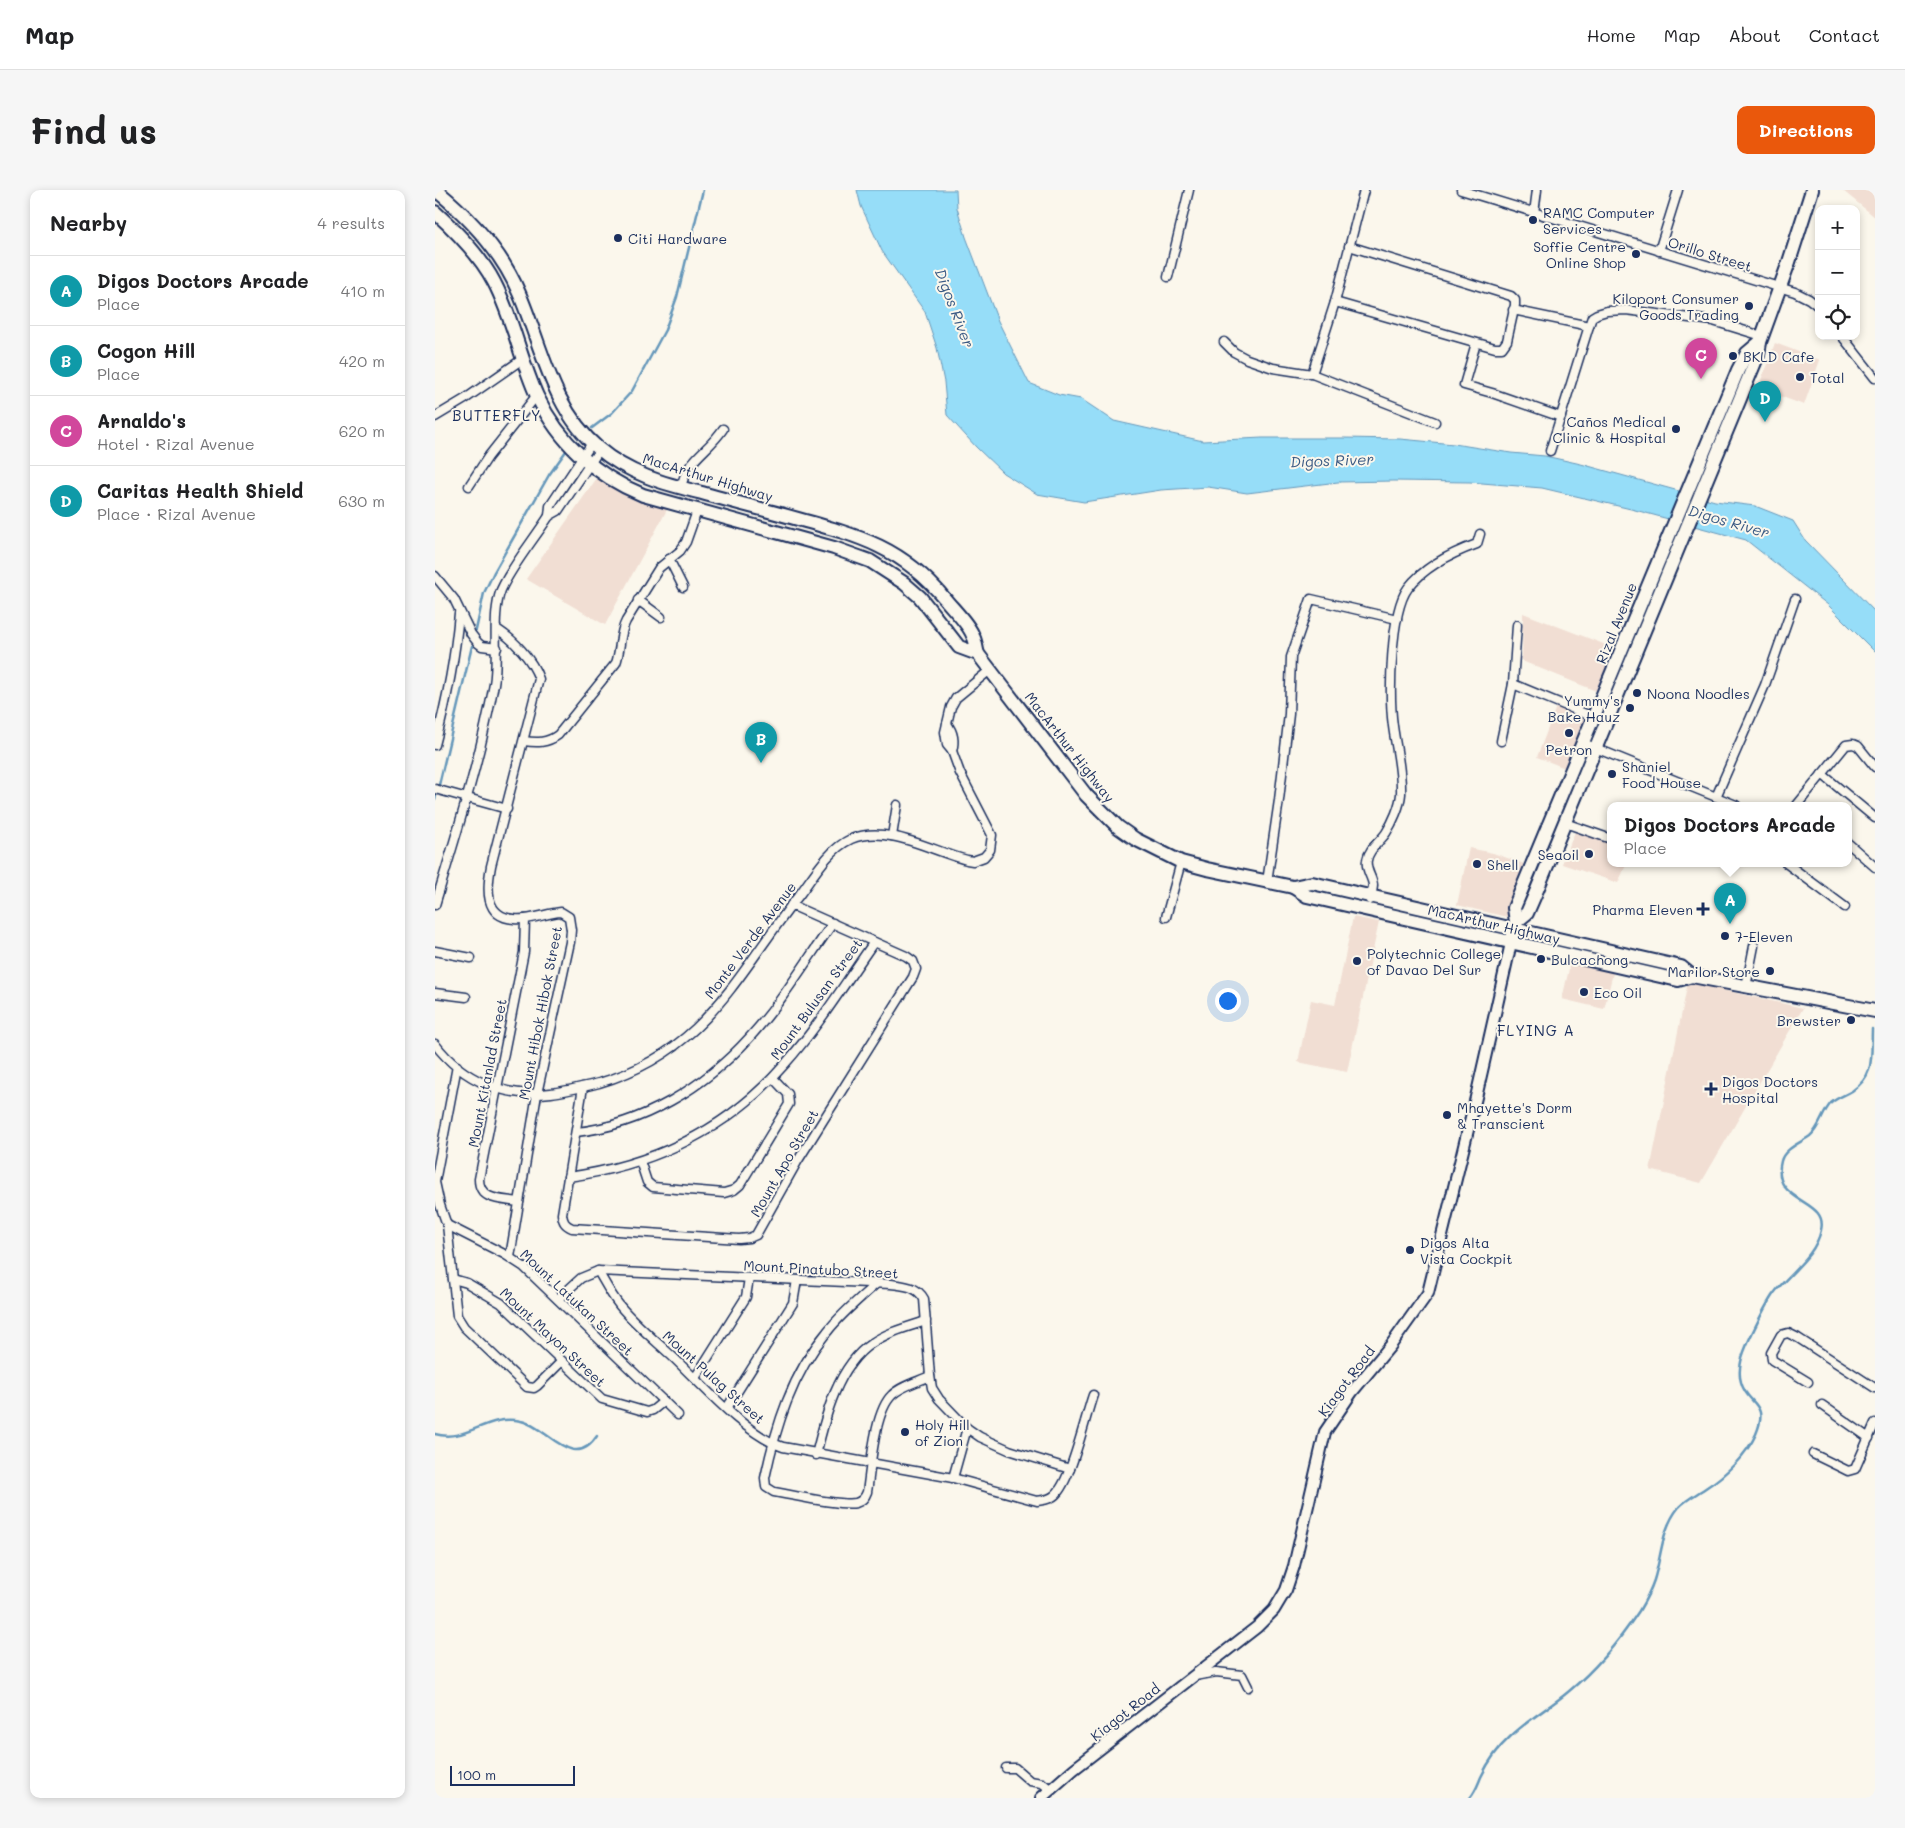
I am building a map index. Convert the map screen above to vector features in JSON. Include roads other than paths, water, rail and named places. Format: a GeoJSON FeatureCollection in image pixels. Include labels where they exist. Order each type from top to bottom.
{"type":"FeatureCollection","features":[{"type":"Feature","properties":{"kind":"main road","name":"MacArthur Highway"},"geometry":{"type":"LineString","coordinates":[[436,190],[464,214],[481,233],[509,272],[522,299],[556,390],[578,426],[596,446],[639,474],[681,488],[856,536],[897,555],[915,568],[935,587],[973,634],[978,654],[989,670],[1086,795],[1104,814],[1135,839],[1154,850],[1181,862],[1230,875],[1293,887],[1307,896],[1511,943],[1678,980],[1692,976],[1875,1011]]}},
{"type":"Feature","properties":{"kind":"main road","name":"Rizal Avenue"},"geometry":{"type":"LineString","coordinates":[[1515,926],[1527,913],[1758,355],[1761,339],[1812,190]]}},
{"type":"Feature","properties":{"kind":"main road","name":"MacArthur Highway"},"geometry":{"type":"LineString","coordinates":[[435,212],[453,228],[472,250],[494,281],[507,310],[537,395],[560,434],[586,462],[603,475],[634,491],[697,511],[834,548],[870,561],[904,583],[920,598],[959,646],[978,654]]}},
{"type":"Feature","properties":{"kind":"main road","name":"Rizal Avenue"},"geometry":{"type":"LineString","coordinates":[[1511,943],[1515,926],[1514,908],[1593,717],[1744,357],[1761,339]]}},
{"type":"Feature","properties":{"kind":"main road"},"geometry":{"type":"LineString","coordinates":[[1681,507],[1693,513]]}},
{"type":"Feature","properties":{"kind":"main road","name":"MacArthur Highway"},"geometry":{"type":"LineString","coordinates":[[1293,887],[1312,883],[1515,926],[1681,967],[1692,976]]}},
{"type":"Feature","properties":{"kind":"street"},"geometry":{"type":"LineString","coordinates":[[1169,277],[1189,190]]}},
{"type":"Feature","properties":{"kind":"street"},"geometry":{"type":"LineString","coordinates":[[1312,374],[1335,302],[1364,190]]}},
{"type":"Feature","properties":{"kind":"street","name":"Orillo Street"},"geometry":{"type":"LineString","coordinates":[[1461,190],[1780,288],[1801,295],[1815,304]]}},
{"type":"Feature","properties":{"kind":"street"},"geometry":{"type":"LineString","coordinates":[[1534,213],[1537,190]]}},
{"type":"Feature","properties":{"kind":"street"},"geometry":{"type":"LineString","coordinates":[[1659,252],[1678,190]]}},
{"type":"Feature","properties":{"kind":"street"},"geometry":{"type":"LineString","coordinates":[[1335,302],[1498,349],[1504,346],[1515,300],[1511,296],[1349,246]]}},
{"type":"Feature","properties":{"kind":"street"},"geometry":{"type":"LineString","coordinates":[[1513,310],[1589,326]]}},
{"type":"Feature","properties":{"kind":"street"},"geometry":{"type":"LineString","coordinates":[[1550,451],[1592,317],[1597,314],[1607,311],[1626,310],[1713,321],[1761,339]]}},
{"type":"Feature","properties":{"kind":"street"},"geometry":{"type":"LineString","coordinates":[[1845,340],[1875,378]]}},
{"type":"Feature","properties":{"kind":"street"},"geometry":{"type":"LineString","coordinates":[[1224,342],[1234,352],[1247,359],[1273,368],[1312,374],[1435,422]]}},
{"type":"Feature","properties":{"kind":"street"},"geometry":{"type":"LineString","coordinates":[[1476,343],[1464,385],[1561,417]]}},
{"type":"Feature","properties":{"kind":"street"},"geometry":{"type":"LineString","coordinates":[[435,417],[465,399],[524,358]]}},
{"type":"Feature","properties":{"kind":"street"},"geometry":{"type":"LineString","coordinates":[[469,486],[488,457],[537,395]]}},
{"type":"Feature","properties":{"kind":"street"},"geometry":{"type":"LineString","coordinates":[[681,488],[683,478],[692,462],[709,447],[723,430]]}},
{"type":"Feature","properties":{"kind":"street"},"geometry":{"type":"LineString","coordinates":[[435,905],[467,798],[493,687],[497,648],[497,612],[501,591],[549,516],[550,506],[586,462],[596,446]]}},
{"type":"Feature","properties":{"kind":"street"},"geometry":{"type":"LineString","coordinates":[[524,741],[542,743],[552,740],[558,735],[615,663],[618,656],[622,629],[659,568],[679,551],[686,542],[697,511]]}},
{"type":"Feature","properties":{"kind":"street"},"geometry":{"type":"LineString","coordinates":[[1368,910],[1373,887],[1366,866],[1367,860],[1373,847],[1386,833],[1395,816],[1401,797],[1401,771],[1393,726],[1392,703],[1392,659],[1400,604],[1406,590],[1417,578],[1433,565],[1477,544],[1480,534]]}},
{"type":"Feature","properties":{"kind":"street"},"geometry":{"type":"LineString","coordinates":[[669,559],[683,587]]}},
{"type":"Feature","properties":{"kind":"street"},"geometry":{"type":"LineString","coordinates":[[435,576],[453,600],[478,643],[482,646],[497,648]]}},
{"type":"Feature","properties":{"kind":"street"},"geometry":{"type":"LineString","coordinates":[[1267,882],[1286,743],[1291,657],[1311,599],[1397,619]]}},
{"type":"Feature","properties":{"kind":"street"},"geometry":{"type":"LineString","coordinates":[[1716,797],[1765,685],[1795,599]]}},
{"type":"Feature","properties":{"kind":"street"},"geometry":{"type":"LineString","coordinates":[[638,600],[661,617]]}},
{"type":"Feature","properties":{"kind":"street"},"geometry":{"type":"LineString","coordinates":[[435,745],[448,696],[456,649],[459,613]]}},
{"type":"Feature","properties":{"kind":"street"},"geometry":{"type":"LineString","coordinates":[[1501,740],[1513,684],[1517,625]]}},
{"type":"Feature","properties":{"kind":"street","name":"Mount Hibok Hibok Street"},"geometry":{"type":"LineString","coordinates":[[497,629],[516,645],[533,665],[539,679],[491,866],[488,893],[490,903],[496,912],[506,918],[525,919],[561,912],[569,917],[571,923],[570,942],[537,1094],[510,1257]]}},
{"type":"Feature","properties":{"kind":"street","name":"Monte Verde Avenue"},"geometry":{"type":"LineString","coordinates":[[435,1044],[457,1066],[475,1080],[497,1089],[537,1094],[583,1087],[625,1074],[655,1060],[690,1035],[733,987],[791,905],[829,856],[849,840],[875,834],[892,836],[967,860],[979,860],[987,854],[991,845],[992,835],[960,773],[952,751],[947,745],[945,732],[951,707],[956,698],[989,670]]}},
{"type":"Feature","properties":{"kind":"street"},"geometry":{"type":"LineString","coordinates":[[1513,684],[1593,717]]}},
{"type":"Feature","properties":{"kind":"street"},"geometry":{"type":"LineString","coordinates":[[1583,743],[1728,802]]}},
{"type":"Feature","properties":{"kind":"street"},"geometry":{"type":"LineString","coordinates":[[1801,802],[1845,747],[1851,744],[1858,746],[1875,767]]}},
{"type":"Feature","properties":{"kind":"street"},"geometry":{"type":"LineString","coordinates":[[1822,774],[1875,818]]}},
{"type":"Feature","properties":{"kind":"street"},"geometry":{"type":"LineString","coordinates":[[435,789],[507,809]]}},
{"type":"Feature","properties":{"kind":"street"},"geometry":{"type":"LineString","coordinates":[[892,836],[897,805]]}},
{"type":"Feature","properties":{"kind":"street"},"geometry":{"type":"LineString","coordinates":[[1565,823],[1607,838]]}},
{"type":"Feature","properties":{"kind":"street"},"geometry":{"type":"LineString","coordinates":[[1852,847],[1875,867]]}},
{"type":"Feature","properties":{"kind":"street"},"geometry":{"type":"LineString","coordinates":[[1166,917],[1181,862]]}},
{"type":"Feature","properties":{"kind":"street"},"geometry":{"type":"LineString","coordinates":[[1791,867],[1845,907]]}},
{"type":"Feature","properties":{"kind":"street","name":"Mount Apo Street"},"geometry":{"type":"LineString","coordinates":[[583,1087],[563,1218],[567,1226],[572,1228],[739,1239],[756,1235],[797,1162],[915,972],[916,965],[911,958],[791,905]]}},
{"type":"Feature","properties":{"kind":"street","name":"Mount Kitanlad Street"},"geometry":{"type":"LineString","coordinates":[[519,1202],[486,1196],[479,1185],[524,952],[525,919]]}},
{"type":"Feature","properties":{"kind":"street"},"geometry":{"type":"LineString","coordinates":[[576,1132],[611,1125],[653,1110],[675,1099],[727,1061],[758,1028],[833,923]]}},
{"type":"Feature","properties":{"kind":"street","name":"Mount Bulusan Street"},"geometry":{"type":"LineString","coordinates":[[568,1177],[592,1174],[640,1161],[683,1144],[722,1121],[754,1096],[773,1078],[808,1035],[874,942]]}},
{"type":"Feature","properties":{"kind":"street","name":"Kiagot Road"},"geometry":{"type":"LineString","coordinates":[[1041,1798],[1191,1677],[1257,1627],[1274,1610],[1286,1590],[1294,1566],[1325,1432],[1352,1392],[1391,1345],[1427,1293],[1477,1093],[1511,943]]}},
{"type":"Feature","properties":{"kind":"street"},"geometry":{"type":"LineString","coordinates":[[1746,986],[1754,946]]}},
{"type":"Feature","properties":{"kind":"street"},"geometry":{"type":"LineString","coordinates":[[435,952],[471,958]]}},
{"type":"Feature","properties":{"kind":"street"},"geometry":{"type":"LineString","coordinates":[[435,993],[466,997]]}},
{"type":"Feature","properties":{"kind":"street"},"geometry":{"type":"LineString","coordinates":[[457,1066],[435,1182],[447,1225],[456,1310],[460,1322],[527,1387],[534,1388],[537,1386],[561,1362]]}},
{"type":"Feature","properties":{"kind":"street"},"geometry":{"type":"LineString","coordinates":[[640,1161],[647,1182],[657,1188],[724,1192],[734,1190],[739,1185],[789,1104],[789,1094],[773,1078]]}},
{"type":"Feature","properties":{"kind":"street","name":"Mount Latukan Street"},"geometry":{"type":"LineString","coordinates":[[447,1225],[510,1257],[524,1267],[678,1415]]}},
{"type":"Feature","properties":{"kind":"street"},"geometry":{"type":"LineString","coordinates":[[558,1299],[581,1278],[598,1270]]}},
{"type":"Feature","properties":{"kind":"street","name":"Mount Pinatubo Street"},"geometry":{"type":"LineString","coordinates":[[598,1270],[876,1284],[906,1286],[919,1291],[924,1298],[929,1376],[935,1394],[967,1428],[986,1440],[1009,1450],[1070,1469]]}},
{"type":"Feature","properties":{"kind":"street","name":"Mount Pulag Street"},"geometry":{"type":"LineString","coordinates":[[598,1270],[613,1296],[625,1311],[727,1408],[772,1444],[816,1455],[953,1478],[1037,1501],[1046,1500],[1054,1496],[1065,1483],[1093,1395]]}},
{"type":"Feature","properties":{"kind":"street"},"geometry":{"type":"LineString","coordinates":[[695,1378],[746,1297],[749,1278]]}},
{"type":"Feature","properties":{"kind":"street","name":"Mount Mayon Street"},"geometry":{"type":"LineString","coordinates":[[453,1279],[467,1283],[493,1297],[561,1362],[606,1401],[647,1412],[653,1410],[664,1401]]}},
{"type":"Feature","properties":{"kind":"street"},"geometry":{"type":"LineString","coordinates":[[727,1408],[793,1303],[797,1280]]}},
{"type":"Feature","properties":{"kind":"street"},"geometry":{"type":"LineString","coordinates":[[876,1284],[827,1332],[812,1353],[788,1398],[772,1444],[765,1478],[766,1487],[774,1492],[843,1503],[862,1500],[867,1492],[879,1420],[886,1403],[897,1391],[929,1376]]}},
{"type":"Feature","properties":{"kind":"street"},"geometry":{"type":"LineString","coordinates":[[816,1455],[825,1420],[834,1396],[848,1368],[859,1353],[891,1332],[926,1321]]}},
{"type":"Feature","properties":{"kind":"street"},"geometry":{"type":"LineString","coordinates":[[1808,1382],[1771,1360],[1771,1353],[1781,1335],[1788,1333],[1799,1338],[1875,1388]]}},
{"type":"Feature","properties":{"kind":"street"},"geometry":{"type":"LineString","coordinates":[[1822,1405],[1869,1438]]}},
{"type":"Feature","properties":{"kind":"street"},"geometry":{"type":"LineString","coordinates":[[1813,1454],[1843,1469],[1851,1470],[1858,1465],[1875,1423]]}},
{"type":"Feature","properties":{"kind":"street"},"geometry":{"type":"LineString","coordinates":[[953,1478],[967,1428]]}},
{"type":"Feature","properties":{"kind":"street"},"geometry":{"type":"LineString","coordinates":[[1191,1677],[1216,1672],[1242,1675],[1248,1687]]}},
{"type":"Feature","properties":{"kind":"street"},"geometry":{"type":"LineString","coordinates":[[1006,1768],[1015,1768],[1029,1781],[1042,1783],[1050,1789]]}},
{"type":"Feature","properties":{"kind":"water","name":"Digos River"},"geometry":{"type":"Polygon","coordinates":[[[857,190],[956,190],[957,208],[966,237],[998,321],[1029,383],[1059,395],[1081,399],[1114,421],[1203,441],[1262,438],[1344,438],[1400,439],[1454,444],[1545,456],[1715,501],[1755,506],[1793,521],[1805,540],[1875,612],[1875,652],[1828,605],[1746,540],[1635,510],[1542,488],[1470,482],[1394,481],[1338,482],[1247,493],[1208,487],[1161,490],[1084,502],[1037,494],[1003,473],[947,415],[944,382],[937,348],[925,312],[882,251],[861,206],[857,190]]]}},
{"type":"Feature","properties":{"kind":"waterway"},"geometry":{"type":"LineString","coordinates":[[592,428],[612,413],[632,391],[665,330],[677,297],[703,190]]}},
{"type":"Feature","properties":{"kind":"waterway"},"geometry":{"type":"LineString","coordinates":[[476,630],[484,593],[494,572],[549,475],[566,451]]}},
{"type":"Feature","properties":{"kind":"waterway"},"geometry":{"type":"LineString","coordinates":[[439,785],[472,646]]}},
{"type":"Feature","properties":{"kind":"waterway"},"geometry":{"type":"LineString","coordinates":[[435,800],[436,795]]}},
{"type":"Feature","properties":{"kind":"waterway"},"geometry":{"type":"LineString","coordinates":[[1470,1798],[1490,1761],[1506,1741],[1578,1683],[1615,1644],[1639,1611],[1649,1592],[1657,1571],[1665,1533],[1673,1515],[1682,1504],[1728,1470],[1742,1456],[1752,1442],[1760,1423],[1760,1415],[1759,1409],[1748,1396],[1741,1382],[1740,1366],[1743,1355],[1757,1323],[1772,1296],[1813,1249],[1821,1230],[1821,1220],[1817,1212],[1791,1193],[1784,1185],[1780,1175],[1781,1161],[1785,1153],[1813,1133],[1831,1103],[1852,1091],[1865,1079],[1871,1058],[1872,1029]]}},
{"type":"Feature","properties":{"kind":"waterway"},"geometry":{"type":"LineString","coordinates":[[435,1434],[457,1435],[487,1424],[509,1420],[521,1421],[531,1425],[569,1449],[579,1450],[588,1446],[597,1436]]}},
{"type":"Feature","properties":{"kind":"place","name":"RAMC Computer Services"},"geometry":{"type":"Point","coordinates":[1533,220]}},
{"type":"Feature","properties":{"kind":"place","name":"Citi Hardware"},"geometry":{"type":"Point","coordinates":[618,238]}},
{"type":"Feature","properties":{"kind":"place","name":"Soffie Centre Online Shop"},"geometry":{"type":"Point","coordinates":[1636,254]}},
{"type":"Feature","properties":{"kind":"place","name":"Kiloport Consumer Goods Trading"},"geometry":{"type":"Point","coordinates":[1749,306]}},
{"type":"Feature","properties":{"kind":"place","name":"BKLD Cafe"},"geometry":{"type":"Point","coordinates":[1733,356]}},
{"type":"Feature","properties":{"kind":"place","name":"Total"},"geometry":{"type":"Point","coordinates":[1800,377]}},
{"type":"Feature","properties":{"kind":"place","name":"Arnaldo's"},"geometry":{"type":"Point","coordinates":[1701,379]}},
{"type":"Feature","properties":{"kind":"place","name":"Caritas Health Shield"},"geometry":{"type":"Point","coordinates":[1765,422]}},
{"type":"Feature","properties":{"kind":"place","name":"Caños Medical Clinic & Hospital"},"geometry":{"type":"Point","coordinates":[1676,429]}},
{"type":"Feature","properties":{"kind":"place","name":"Noona Noodles"},"geometry":{"type":"Point","coordinates":[1637,693]}},
{"type":"Feature","properties":{"kind":"place","name":"Yummy's Bake Hauz"},"geometry":{"type":"Point","coordinates":[1630,708]}},
{"type":"Feature","properties":{"kind":"place","name":"Petron"},"geometry":{"type":"Point","coordinates":[1569,733]}},
{"type":"Feature","properties":{"kind":"place","name":"Cogon Hill"},"geometry":{"type":"Point","coordinates":[761,763]}},
{"type":"Feature","properties":{"kind":"place","name":"Shaniel Food House"},"geometry":{"type":"Point","coordinates":[1612,774]}},
{"type":"Feature","properties":{"kind":"place","name":"Seaoil"},"geometry":{"type":"Point","coordinates":[1589,854]}},
{"type":"Feature","properties":{"kind":"place","name":"Shell"},"geometry":{"type":"Point","coordinates":[1477,864]}},
{"type":"Feature","properties":{"kind":"place","name":"Pharma Eleven"},"geometry":{"type":"Point","coordinates":[1703,909]}},
{"type":"Feature","properties":{"kind":"place","name":"Digos Doctors Arcade"},"geometry":{"type":"Point","coordinates":[1730,924]}},
{"type":"Feature","properties":{"kind":"place","name":"7-Eleven"},"geometry":{"type":"Point","coordinates":[1725,936]}},
{"type":"Feature","properties":{"kind":"place","name":"Bulcachong"},"geometry":{"type":"Point","coordinates":[1541,959]}},
{"type":"Feature","properties":{"kind":"place","name":"Polytechnic College of Davao Del Sur"},"geometry":{"type":"Point","coordinates":[1357,961]}},
{"type":"Feature","properties":{"kind":"place","name":"Marilor Store"},"geometry":{"type":"Point","coordinates":[1770,971]}},
{"type":"Feature","properties":{"kind":"place","name":"Eco Oil"},"geometry":{"type":"Point","coordinates":[1584,992]}},
{"type":"Feature","properties":{"kind":"place","name":"Brewster"},"geometry":{"type":"Point","coordinates":[1851,1020]}},
{"type":"Feature","properties":{"kind":"place","name":"Digos Doctors Hospital"},"geometry":{"type":"Point","coordinates":[1711,1089]}},
{"type":"Feature","properties":{"kind":"place","name":"Mhayette's Dorm & Transcient"},"geometry":{"type":"Point","coordinates":[1447,1115]}},
{"type":"Feature","properties":{"kind":"place","name":"Digos Alta Vista Cockpit"},"geometry":{"type":"Point","coordinates":[1410,1250]}},
{"type":"Feature","properties":{"kind":"place","name":"Holy Hill of Zion"},"geometry":{"type":"Point","coordinates":[905,1432]}},
{"type":"Feature","properties":{"kind":"district","name":"BUTTERFLY"},"geometry":{"type":"Point","coordinates":[497,415]}},
{"type":"Feature","properties":{"kind":"district","name":"FLYING A"},"geometry":{"type":"Point","coordinates":[1536,1030]}}]}
